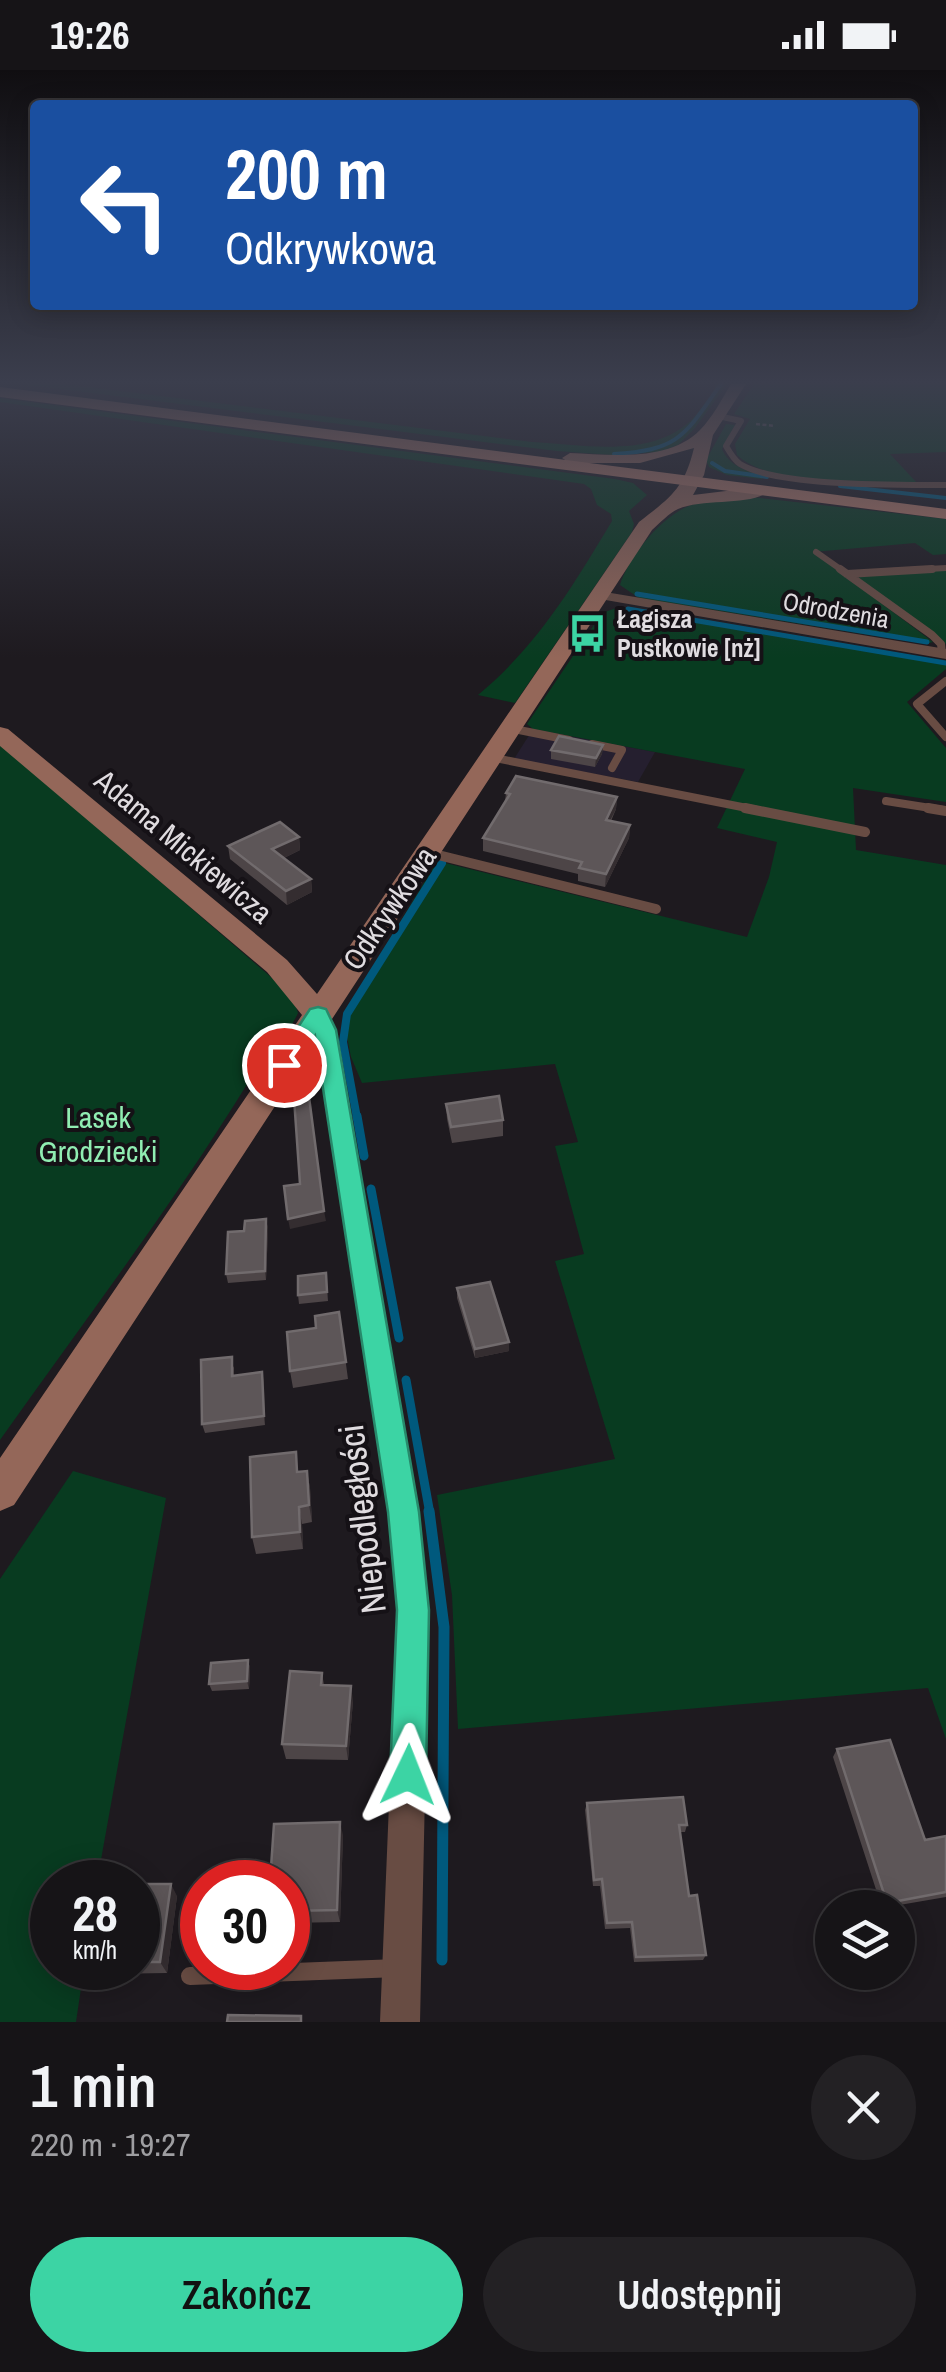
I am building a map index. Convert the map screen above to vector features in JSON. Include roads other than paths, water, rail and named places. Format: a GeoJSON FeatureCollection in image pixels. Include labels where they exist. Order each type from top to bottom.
{"type":"FeatureCollection","features":[{"type":"Feature","properties":{"kind":"main road"},"geometry":{"type":"LineString","coordinates":[[659,475],[946,504]]}},
{"type":"Feature","properties":{"kind":"main road"},"geometry":{"type":"LineString","coordinates":[[661,475],[666,476]]}},
{"type":"Feature","properties":{"kind":"main road"},"geometry":{"type":"LineString","coordinates":[[694,479],[760,492],[946,514]]}},
{"type":"Feature","properties":{"kind":"street","name":"Odkrywkowa"},"geometry":{"type":"LineString","coordinates":[[0,1492],[645,526],[676,504],[695,475]]}},
{"type":"Feature","properties":{"kind":"street","name":"Odkrywkowa"},"geometry":{"type":"LineString","coordinates":[[645,526],[648,506],[666,476]]}},
{"type":"Feature","properties":{"kind":"street","name":"Odkrywkowa"},"geometry":{"type":"LineString","coordinates":[[676,504],[724,494],[760,492]]}},
{"type":"Feature","properties":{"kind":"street","name":"Odrodzenia"},"geometry":{"type":"LineString","coordinates":[[599,595],[944,653]]}},
{"type":"Feature","properties":{"kind":"street","name":"Adama Mickiewicza"},"geometry":{"type":"LineString","coordinates":[[0,734],[277,966],[318,1014]]}},
{"type":"Feature","properties":{"kind":"street","name":"Niepodległości"},"geometry":{"type":"LineString","coordinates":[[318,1014],[325,1030],[404,1512],[413,1610],[400,2022]]}},
{"type":"Feature","properties":{"kind":"lane"},"geometry":{"type":"LineString","coordinates":[[790,475],[868,486],[946,485]]}},
{"type":"Feature","properties":{"kind":"lane"},"geometry":{"type":"LineString","coordinates":[[816,552],[932,636],[942,644],[944,653]]}},
{"type":"Feature","properties":{"kind":"lane"},"geometry":{"type":"LineString","coordinates":[[846,574],[946,568]]}},
{"type":"Feature","properties":{"kind":"lane"},"geometry":{"type":"LineString","coordinates":[[946,681],[917,704],[946,737]]}},
{"type":"Feature","properties":{"kind":"lane"},"geometry":{"type":"LineString","coordinates":[[510,728],[622,750],[612,768]]}},
{"type":"Feature","properties":{"kind":"lane"},"geometry":{"type":"LineString","coordinates":[[490,756],[865,832]]}},
{"type":"Feature","properties":{"kind":"lane"},"geometry":{"type":"LineString","coordinates":[[886,801],[946,811]]}},
{"type":"Feature","properties":{"kind":"lane"},"geometry":{"type":"LineString","coordinates":[[426,852],[656,909]]}},
{"type":"Feature","properties":{"kind":"lane"},"geometry":{"type":"LineString","coordinates":[[310,1971],[402,1968]]}},
{"type":"Feature","properties":{"kind":"waterway"},"geometry":{"type":"LineString","coordinates":[[754,475],[767,477]]}},
{"type":"Feature","properties":{"kind":"waterway"},"geometry":{"type":"LineString","coordinates":[[840,486],[946,498]]}},
{"type":"Feature","properties":{"kind":"waterway"},"geometry":{"type":"LineString","coordinates":[[637,594],[927,642]]}},
{"type":"Feature","properties":{"kind":"waterway"},"geometry":{"type":"LineString","coordinates":[[628,609],[946,663]]}},
{"type":"Feature","properties":{"kind":"waterway"},"geometry":{"type":"LineString","coordinates":[[357,1118],[343,1042],[347,1014],[442,863]]}},
{"type":"Feature","properties":{"kind":"waterway"},"geometry":{"type":"LineString","coordinates":[[357,1116],[364,1156]]}},
{"type":"Feature","properties":{"kind":"waterway"},"geometry":{"type":"LineString","coordinates":[[371,1189],[399,1338]]}},
{"type":"Feature","properties":{"kind":"waterway"},"geometry":{"type":"LineString","coordinates":[[406,1380],[430,1514]]}},
{"type":"Feature","properties":{"kind":"waterway"},"geometry":{"type":"LineString","coordinates":[[429,1511],[444,1627],[442,1960]]}},
{"type":"Feature","properties":{"kind":"place","name":"Łagisza Pustkowie [nż]"},"geometry":{"type":"Point","coordinates":[587,633]}},
{"type":"Feature","properties":{"kind":"park label","name":"Lasek Grodziecki"},"geometry":{"type":"Point","coordinates":[98,1134]}}]}
